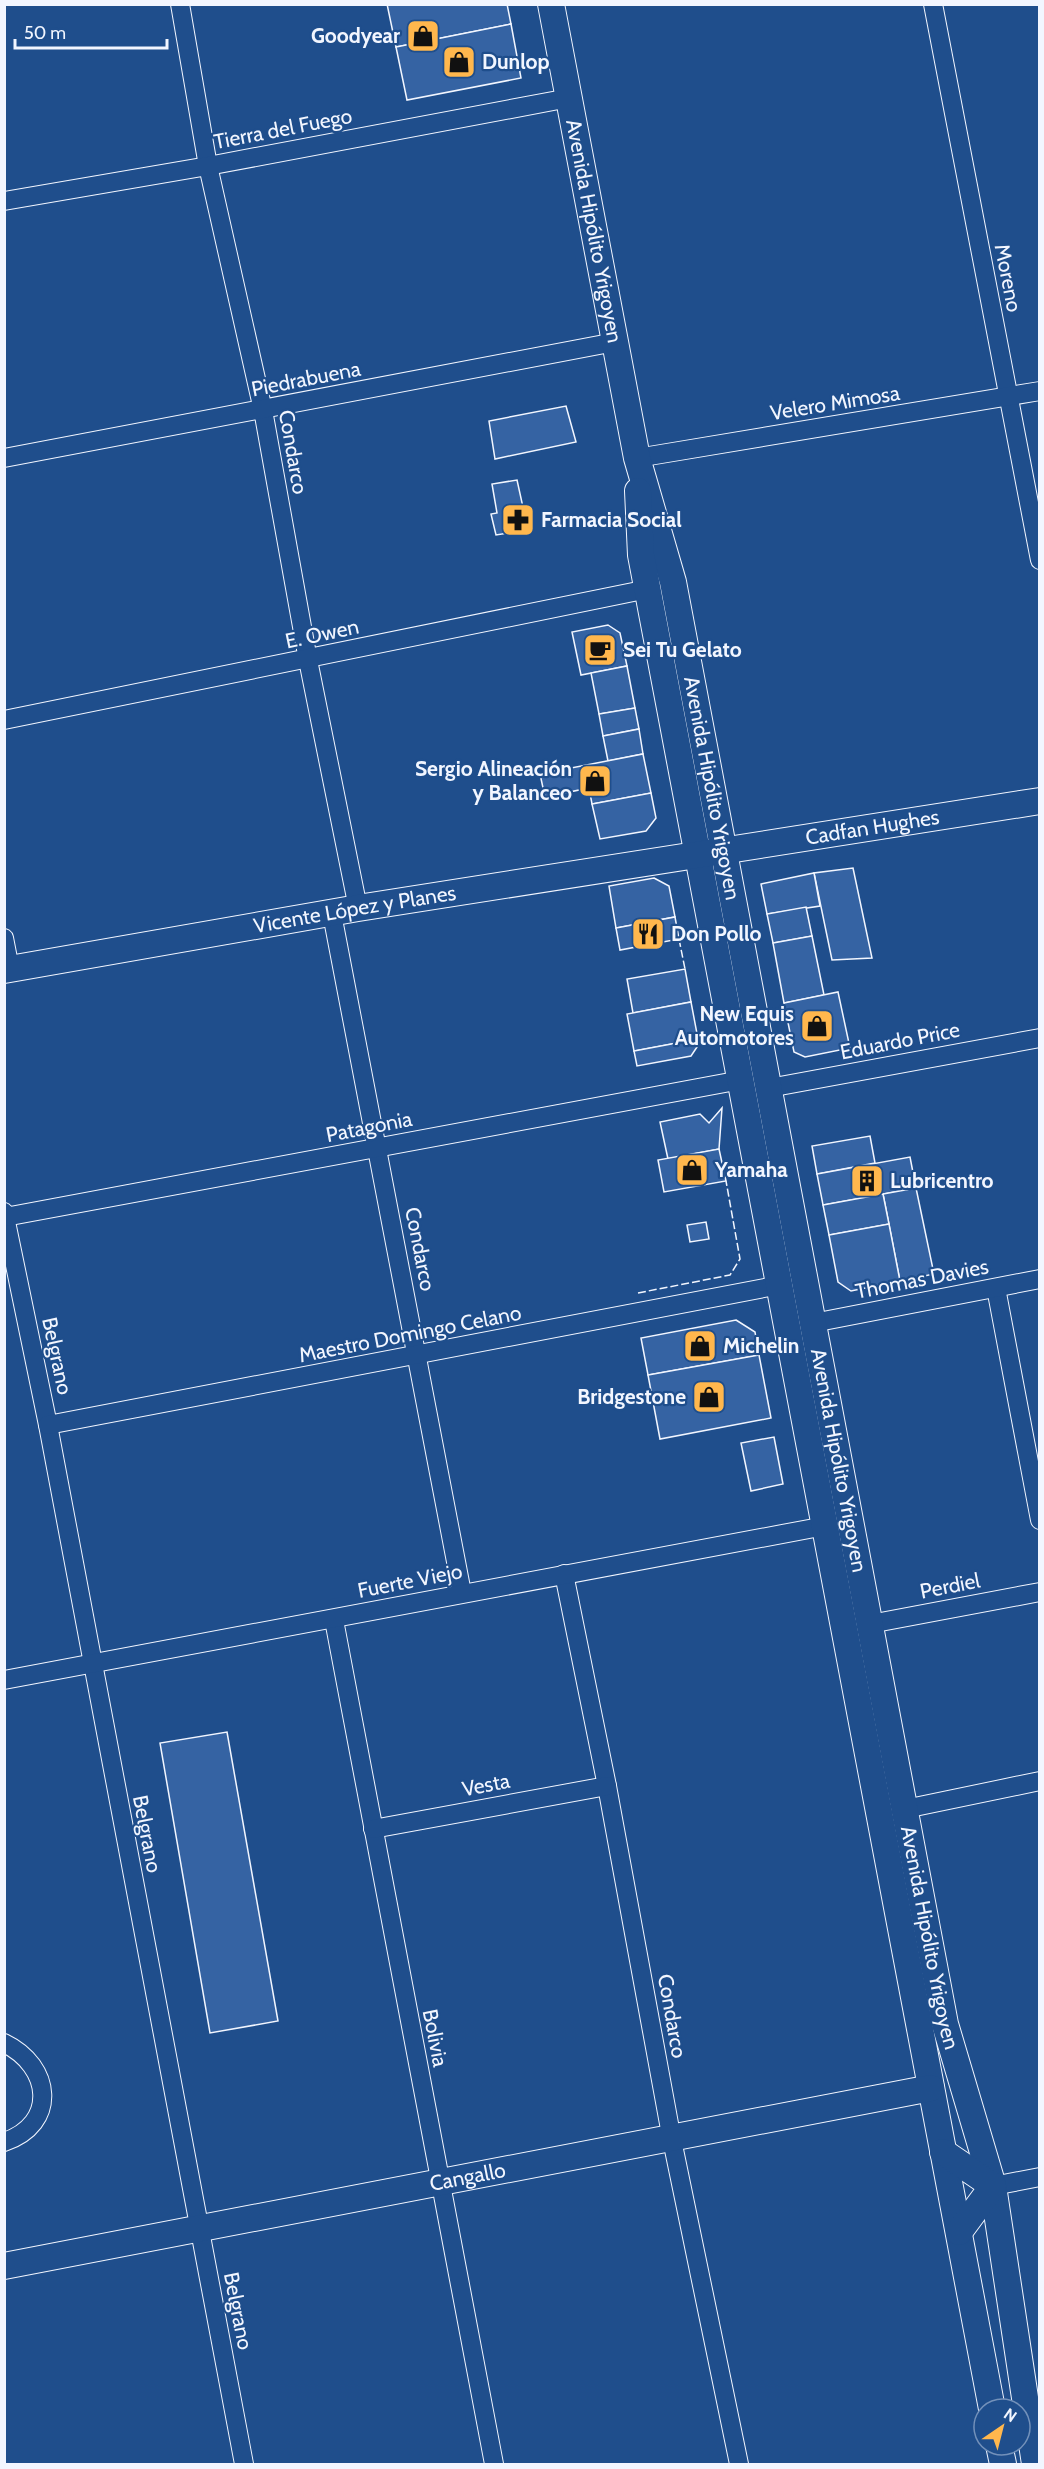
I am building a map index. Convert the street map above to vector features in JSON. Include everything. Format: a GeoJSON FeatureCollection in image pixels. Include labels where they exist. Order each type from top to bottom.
{"type":"FeatureCollection","features":[{"type":"Feature","properties":{"kind":"main road","name":"Avenida Hipólito Yrigoyen"},"geometry":{"type":"LineString","coordinates":[[551,4],[637,458],[673,582],[741,1080],[990,2397]]}},
{"type":"Feature","properties":{"kind":"main road","name":"Avenida Hipólito Yrigoyen"},"geometry":{"type":"LineString","coordinates":[[637,458],[639,534],[648,589],[709,852],[769,1088],[945,2024],[993,2186],[1035,2464]]}},
{"type":"Feature","properties":{"kind":"main road","name":"Cadfan Hughes"},"geometry":{"type":"LineString","coordinates":[[709,852],[1040,801]]}},
{"type":"Feature","properties":{"kind":"main road","name":"Vicente López y Planes"},"geometry":{"type":"LineString","coordinates":[[7,970],[358,908],[709,852]]}},
{"type":"Feature","properties":{"kind":"main road"},"geometry":{"type":"LineString","coordinates":[[945,2024],[931,2088],[974,2122]]}},
{"type":"Feature","properties":{"kind":"main road","name":"Cangallo"},"geometry":{"type":"LineString","coordinates":[[4,2266],[672,2140],[931,2088]]}},
{"type":"Feature","properties":{"kind":"main road"},"geometry":{"type":"LineString","coordinates":[[944,2152],[993,2186],[959,2232]]}},
{"type":"Feature","properties":{"kind":"street","name":"Condarco"},"geometry":{"type":"LineString","coordinates":[[180,4],[208,166],[263,410],[308,660],[358,908]]}},
{"type":"Feature","properties":{"kind":"street","name":"Moreno"},"geometry":{"type":"LineString","coordinates":[[933,4],[1040,560]]}},
{"type":"Feature","properties":{"kind":"street","name":"Tierra del Fuego"},"geometry":{"type":"LineString","coordinates":[[4,201],[208,166],[569,98]]}},
{"type":"Feature","properties":{"kind":"street","name":"Piedrabuena"},"geometry":{"type":"LineString","coordinates":[[4,458],[615,342]]}},
{"type":"Feature","properties":{"kind":"street","name":"Velero Mimosa"},"geometry":{"type":"LineString","coordinates":[[637,458],[1040,391]]}},
{"type":"Feature","properties":{"kind":"street","name":"E. Owen"},"geometry":{"type":"LineString","coordinates":[[4,720],[308,660],[648,589]]}},
{"type":"Feature","properties":{"kind":"street","name":"Condarco"},"geometry":{"type":"LineString","coordinates":[[332,914],[462,1593]]}},
{"type":"Feature","properties":{"kind":"street"},"geometry":{"type":"LineString","coordinates":[[4,938],[7,970]]}},
{"type":"Feature","properties":{"kind":"street","name":"Eduardo Price"},"geometry":{"type":"LineString","coordinates":[[769,1088],[1040,1038]]}},
{"type":"Feature","properties":{"kind":"street","name":"Patagonia"},"geometry":{"type":"LineString","coordinates":[[5,1214],[378,1149],[741,1080]]}},
{"type":"Feature","properties":{"kind":"street","name":"Belgrano"},"geometry":{"type":"LineString","coordinates":[[5,1214],[48,1425],[244,2464]]}},
{"type":"Feature","properties":{"kind":"street","name":"Thomas Davies"},"geometry":{"type":"LineString","coordinates":[[813,1323],[1040,1279]]}},
{"type":"Feature","properties":{"kind":"street","name":"Maestro Domingo Celano"},"geometry":{"type":"LineString","coordinates":[[48,1425],[780,1286]]}},
{"type":"Feature","properties":{"kind":"street"},"geometry":{"type":"LineString","coordinates":[[996,1288],[1040,1520]]}},
{"type":"Feature","properties":{"kind":"street","name":"Fuerte Viejo"},"geometry":{"type":"LineString","coordinates":[[4,1680],[91,1662],[334,1620],[462,1593],[825,1526]]}},
{"type":"Feature","properties":{"kind":"street","name":"Condarco"},"geometry":{"type":"LineString","coordinates":[[564,1574],[607,1786],[672,2140],[739,2464]]}},
{"type":"Feature","properties":{"kind":"street","name":"Perdiel"},"geometry":{"type":"LineString","coordinates":[[870,1624],[1040,1592]]}},
{"type":"Feature","properties":{"kind":"street","name":"Bolivia"},"geometry":{"type":"LineString","coordinates":[[334,1620],[494,2464]]}},
{"type":"Feature","properties":{"kind":"street"},"geometry":{"type":"LineString","coordinates":[[905,1809],[1040,1781]]}},
{"type":"Feature","properties":{"kind":"street","name":"Vesta"},"geometry":{"type":"LineString","coordinates":[[374,1829],[607,1786]]}},
{"type":"Feature","properties":{"kind":"street"},"geometry":{"type":"LineString","coordinates":[[4,2043],[21,2051],[33,2064],[41,2080],[42,2098],[37,2116],[28,2129],[4,2142]]}},
{"type":"Feature","properties":{"kind":"street"},"geometry":{"type":"LineString","coordinates":[[993,2186],[1040,2177]]}},
{"type":"Feature","properties":{"kind":"building","name":"Goodyear"},"geometry":{"type":"Polygon","coordinates":[[[387,4],[507,4],[511,24],[396,47],[387,4]]]}},
{"type":"Feature","properties":{"kind":"building","name":"Dunlop"},"geometry":{"type":"Polygon","coordinates":[[[511,24],[521,78],[407,100],[396,47],[511,24]]]}},
{"type":"Feature","properties":{"kind":"building"},"geometry":{"type":"Polygon","coordinates":[[[566,406],[576,442],[495,459],[489,421],[566,406]]]}},
{"type":"Feature","properties":{"kind":"building"},"geometry":{"type":"Polygon","coordinates":[[[517,480],[528,530],[496,535],[491,514],[497,513],[492,484],[517,480]]]}},
{"type":"Feature","properties":{"kind":"building","name":"Sei Tu Gelato"},"geometry":{"type":"Polygon","coordinates":[[[608,625],[620,633],[627,666],[581,675],[572,632],[608,625]]]}},
{"type":"Feature","properties":{"kind":"building"},"geometry":{"type":"Polygon","coordinates":[[[627,666],[635,708],[599,714],[591,673],[627,666]]]}},
{"type":"Feature","properties":{"kind":"building"},"geometry":{"type":"Polygon","coordinates":[[[635,708],[639,729],[603,736],[599,714],[635,708]]]}},
{"type":"Feature","properties":{"kind":"building"},"geometry":{"type":"Polygon","coordinates":[[[639,729],[643,754],[608,761],[603,736],[639,729]]]}},
{"type":"Feature","properties":{"kind":"building","name":"Sergio Alineación y Balanceo"},"geometry":{"type":"Polygon","coordinates":[[[643,754],[651,793],[592,804],[589,788],[545,797],[540,774],[643,754]]]}},
{"type":"Feature","properties":{"kind":"building"},"geometry":{"type":"Polygon","coordinates":[[[651,793],[656,818],[646,831],[600,839],[592,804],[651,793]]]}},
{"type":"Feature","properties":{"kind":"building"},"geometry":{"type":"Polygon","coordinates":[[[853,868],[872,958],[832,960],[814,873],[853,868]]]}},
{"type":"Feature","properties":{"kind":"building"},"geometry":{"type":"Polygon","coordinates":[[[814,873],[820,906],[767,914],[761,884],[814,873]]]}},
{"type":"Feature","properties":{"kind":"building"},"geometry":{"type":"Polygon","coordinates":[[[654,878],[669,886],[675,917],[616,928],[609,886],[654,878]]]}},
{"type":"Feature","properties":{"kind":"building"},"geometry":{"type":"Polygon","coordinates":[[[806,907],[812,936],[773,943],[767,914],[806,907]]]}},
{"type":"Feature","properties":{"kind":"building","name":"Don Pollo"},"geometry":{"type":"Polygon","coordinates":[[[675,917],[679,939],[620,950],[616,928],[675,917]]]}},
{"type":"Feature","properties":{"kind":"building"},"geometry":{"type":"Polygon","coordinates":[[[812,936],[824,995],[784,1003],[773,943],[812,936]]]}},
{"type":"Feature","properties":{"kind":"building"},"geometry":{"type":"Polygon","coordinates":[[[685,969],[691,1002],[633,1013],[627,979],[685,969]]]}},
{"type":"Feature","properties":{"kind":"building","name":"New Equis Automotores"},"geometry":{"type":"Polygon","coordinates":[[[838,992],[850,1048],[805,1057],[794,1052],[784,1003],[838,992]]]}},
{"type":"Feature","properties":{"kind":"building"},"geometry":{"type":"Polygon","coordinates":[[[691,1002],[698,1039],[634,1051],[627,1014],[691,1002]]]}},
{"type":"Feature","properties":{"kind":"building"},"geometry":{"type":"Polygon","coordinates":[[[698,1039],[699,1044],[691,1056],[637,1066],[634,1051],[698,1039]]]}},
{"type":"Feature","properties":{"kind":"building"},"geometry":{"type":"Polygon","coordinates":[[[722,1108],[719,1149],[668,1159],[660,1122],[700,1114],[709,1123],[722,1108]]]}},
{"type":"Feature","properties":{"kind":"building"},"geometry":{"type":"Polygon","coordinates":[[[870,1136],[875,1163],[817,1174],[812,1146],[870,1136]]]}},
{"type":"Feature","properties":{"kind":"building","name":"Yamaha"},"geometry":{"type":"Polygon","coordinates":[[[719,1149],[726,1181],[664,1192],[658,1160],[719,1149]]]}},
{"type":"Feature","properties":{"kind":"building","name":"Lubricentro"},"geometry":{"type":"Polygon","coordinates":[[[910,1157],[916,1188],[823,1205],[817,1174],[910,1157]]]}},
{"type":"Feature","properties":{"kind":"building"},"geometry":{"type":"Polygon","coordinates":[[[916,1188],[934,1274],[900,1281],[883,1194],[916,1188]]]}},
{"type":"Feature","properties":{"kind":"building"},"geometry":{"type":"Polygon","coordinates":[[[883,1194],[889,1224],[829,1235],[823,1205],[883,1194]]]}},
{"type":"Feature","properties":{"kind":"building"},"geometry":{"type":"Polygon","coordinates":[[[706,1222],[709,1239],[690,1242],[687,1225],[706,1222]]]}},
{"type":"Feature","properties":{"kind":"building"},"geometry":{"type":"Polygon","coordinates":[[[889,1224],[900,1281],[851,1291],[838,1282],[829,1235],[889,1224]]]}},
{"type":"Feature","properties":{"kind":"building","name":"Michelin"},"geometry":{"type":"Polygon","coordinates":[[[736,1320],[755,1332],[759,1355],[648,1375],[641,1338],[736,1320]]]}},
{"type":"Feature","properties":{"kind":"building","name":"Bridgestone"},"geometry":{"type":"Polygon","coordinates":[[[759,1355],[771,1418],[660,1439],[648,1375],[759,1355]]]}},
{"type":"Feature","properties":{"kind":"building"},"geometry":{"type":"Polygon","coordinates":[[[774,1437],[783,1484],[751,1491],[741,1443],[774,1437]]]}},
{"type":"Feature","properties":{"kind":"building"},"geometry":{"type":"Polygon","coordinates":[[[227,1732],[278,2021],[210,2033],[160,1743],[227,1732]]]}},
{"type":"Feature","properties":{"kind":"fence"},"geometry":{"type":"LineString","coordinates":[[679,939],[685,969]]}},
{"type":"Feature","properties":{"kind":"fence"},"geometry":{"type":"LineString","coordinates":[[638,1293],[730,1275],[740,1259],[726,1181]]}},
{"type":"Feature","properties":{"kind":"place","name":"Goodyear"},"geometry":{"type":"Point","coordinates":[423,36]}},
{"type":"Feature","properties":{"kind":"place","name":"Dunlop"},"geometry":{"type":"Point","coordinates":[459,62]}},
{"type":"Feature","properties":{"kind":"place","name":"Farmacia Social"},"geometry":{"type":"Point","coordinates":[518,520]}},
{"type":"Feature","properties":{"kind":"place","name":"Sei Tu Gelato"},"geometry":{"type":"Point","coordinates":[600,650]}},
{"type":"Feature","properties":{"kind":"place","name":"Sergio Alineación y Balanceo"},"geometry":{"type":"Point","coordinates":[595,781]}},
{"type":"Feature","properties":{"kind":"place","name":"Don Pollo"},"geometry":{"type":"Point","coordinates":[648,934]}},
{"type":"Feature","properties":{"kind":"place","name":"New Equis Automotores"},"geometry":{"type":"Point","coordinates":[817,1026]}},
{"type":"Feature","properties":{"kind":"place","name":"Yamaha"},"geometry":{"type":"Point","coordinates":[692,1170]}},
{"type":"Feature","properties":{"kind":"place","name":"Lubricentro"},"geometry":{"type":"Point","coordinates":[867,1181]}},
{"type":"Feature","properties":{"kind":"place","name":"Michelin"},"geometry":{"type":"Point","coordinates":[700,1346]}},
{"type":"Feature","properties":{"kind":"place","name":"Bridgestone"},"geometry":{"type":"Point","coordinates":[709,1397]}}]}
